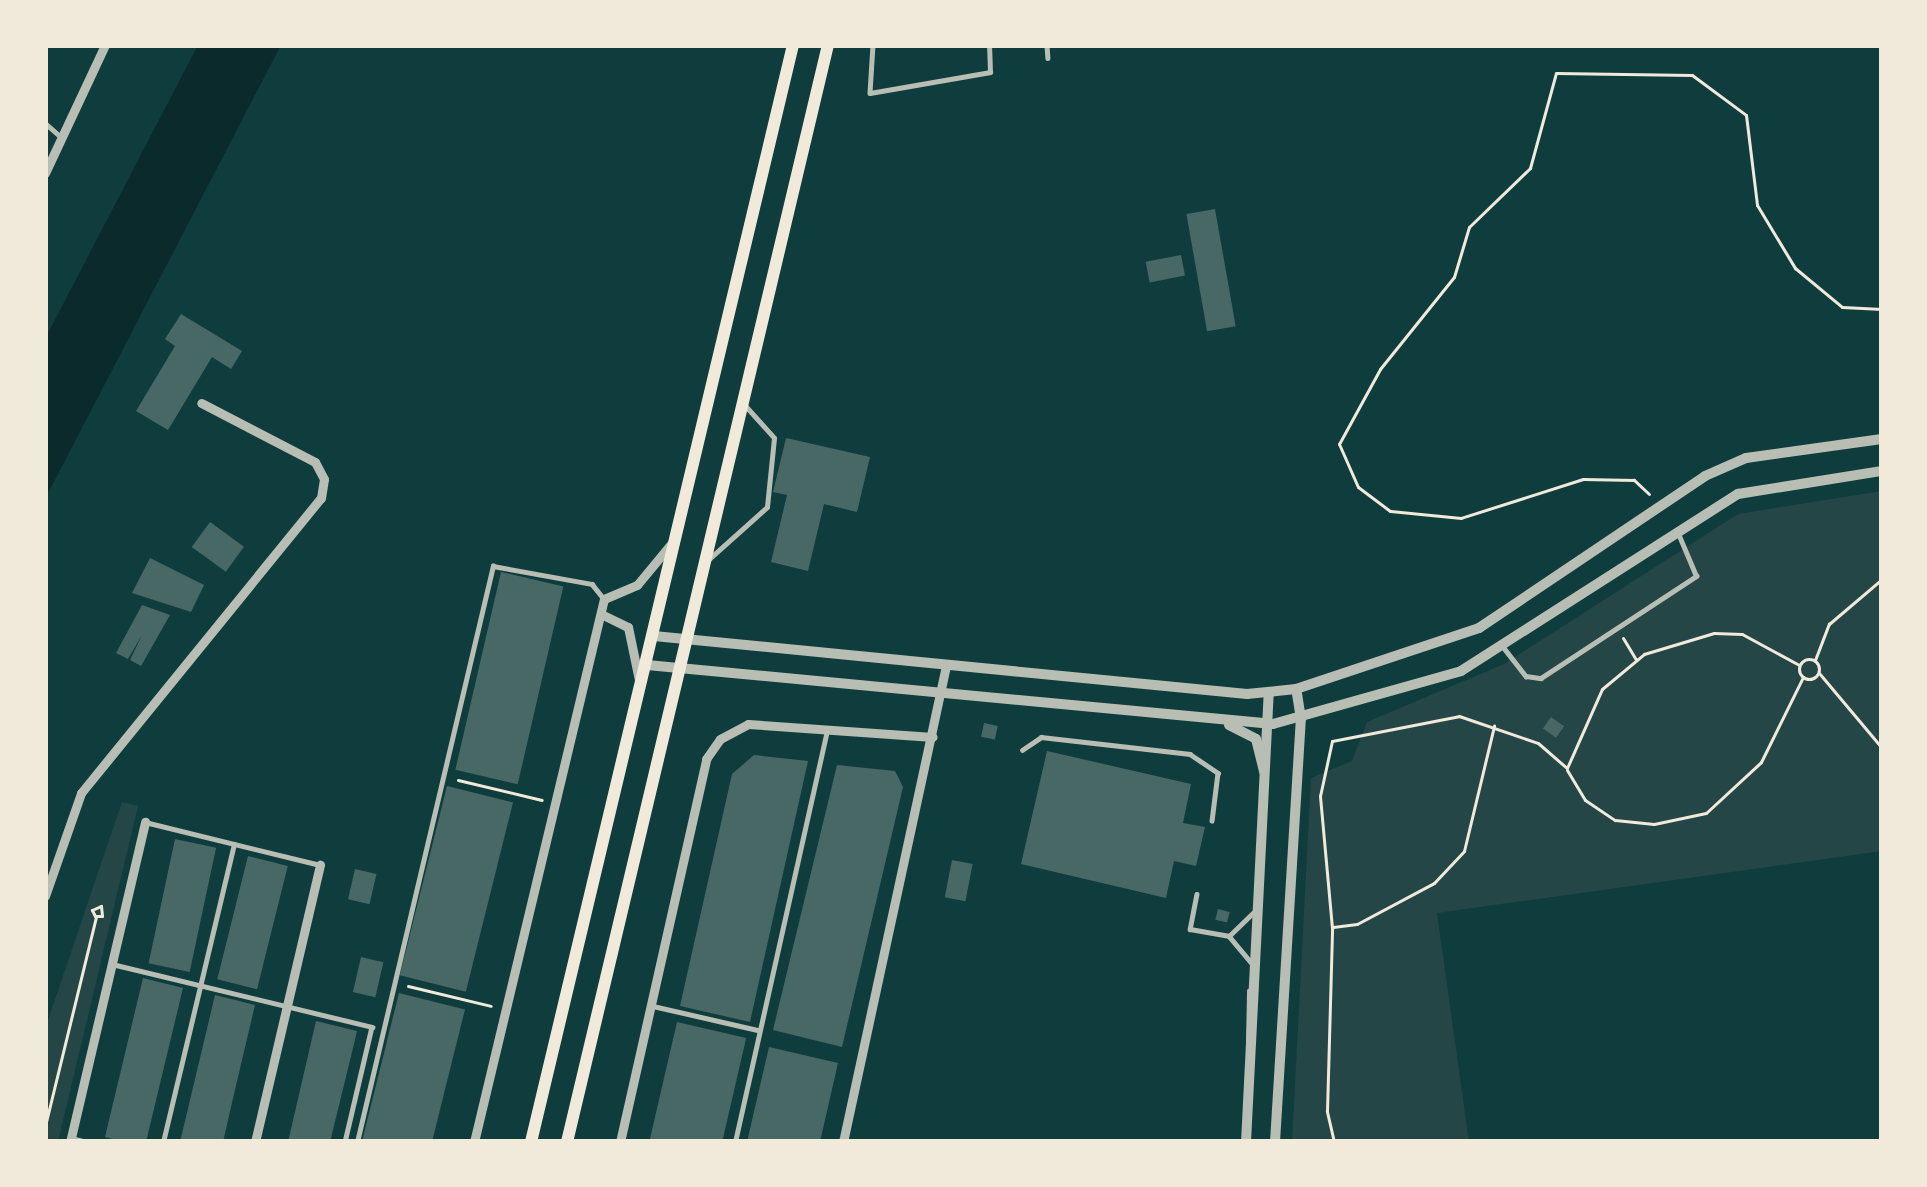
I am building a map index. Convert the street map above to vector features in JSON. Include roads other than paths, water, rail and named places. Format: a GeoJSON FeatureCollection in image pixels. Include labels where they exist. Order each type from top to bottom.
{"type":"FeatureCollection","features":[{"type":"Feature","properties":{"kind":"main road"},"geometry":{"type":"LineString","coordinates":[[531,1142],[793,45]]}},
{"type":"Feature","properties":{"kind":"main road"},"geometry":{"type":"LineString","coordinates":[[567,1142],[828,45]]}},
{"type":"Feature","properties":{"kind":"street"},"geometry":{"type":"LineString","coordinates":[[45,173],[105,45]]}},
{"type":"Feature","properties":{"kind":"street"},"geometry":{"type":"LineString","coordinates":[[45,896],[80,793],[321,498],[325,479],[314,462],[201,403]]}},
{"type":"Feature","properties":{"kind":"street"},"geometry":{"type":"LineString","coordinates":[[654,636],[946,667],[1269,693],[1296,689],[1479,628],[1658,504],[1746,458],[1882,439]]}},
{"type":"Feature","properties":{"kind":"street"},"geometry":{"type":"LineString","coordinates":[[647,665],[1273,724],[1461,670],[1504,648],[1676,530],[1738,494],[1882,471]]}},
{"type":"Feature","properties":{"kind":"street"},"geometry":{"type":"LineString","coordinates":[[474,1142],[604,599],[655,571],[677,534]]}},
{"type":"Feature","properties":{"kind":"street"},"geometry":{"type":"LineString","coordinates":[[601,614],[628,627],[641,692]]}},
{"type":"Feature","properties":{"kind":"street"},"geometry":{"type":"LineString","coordinates":[[843,1142],[946,667]]}},
{"type":"Feature","properties":{"kind":"street"},"geometry":{"type":"LineString","coordinates":[[1275,1142],[1300,719],[1296,689]]}},
{"type":"Feature","properties":{"kind":"street"},"geometry":{"type":"LineString","coordinates":[[1246,1142],[1273,724],[1269,693]]}},
{"type":"Feature","properties":{"kind":"street"},"geometry":{"type":"LineString","coordinates":[[1213,719],[1256,739],[1268,799]]}},
{"type":"Feature","properties":{"kind":"street"},"geometry":{"type":"LineString","coordinates":[[620,1142],[706,759],[721,739],[748,724],[933,736]]}},
{"type":"Feature","properties":{"kind":"street"},"geometry":{"type":"LineString","coordinates":[[70,1140],[145,822]]}},
{"type":"Feature","properties":{"kind":"street"},"geometry":{"type":"LineString","coordinates":[[254,1142],[320,865]]}},
{"type":"Feature","properties":{"kind":"lane"},"geometry":{"type":"LineString","coordinates":[[873,45],[870,93],[990,71],[989,45]]}},
{"type":"Feature","properties":{"kind":"lane"},"geometry":{"type":"LineString","coordinates":[[1047,45],[1048,58]]}},
{"type":"Feature","properties":{"kind":"lane"},"geometry":{"type":"LineString","coordinates":[[45,123],[62,138]]}},
{"type":"Feature","properties":{"kind":"lane"},"geometry":{"type":"LineString","coordinates":[[702,564],[767,507],[774,438],[742,397]]}},
{"type":"Feature","properties":{"kind":"lane"},"geometry":{"type":"LineString","coordinates":[[1504,648],[1533,680],[1696,576],[1676,530]]}},
{"type":"Feature","properties":{"kind":"lane"},"geometry":{"type":"LineString","coordinates":[[357,1142],[496,562],[592,584],[604,599]]}},
{"type":"Feature","properties":{"kind":"lane"},"geometry":{"type":"LineString","coordinates":[[735,1142],[827,730]]}},
{"type":"Feature","properties":{"kind":"lane"},"geometry":{"type":"LineString","coordinates":[[1022,750],[1041,737],[1190,754],[1218,773],[1212,821]]}},
{"type":"Feature","properties":{"kind":"lane"},"geometry":{"type":"LineString","coordinates":[[145,822],[320,865]]}},
{"type":"Feature","properties":{"kind":"lane"},"geometry":{"type":"LineString","coordinates":[[163,1142],[234,844]]}},
{"type":"Feature","properties":{"kind":"lane"},"geometry":{"type":"LineString","coordinates":[[1229,936],[1250,922],[1264,854]]}},
{"type":"Feature","properties":{"kind":"lane"},"geometry":{"type":"LineString","coordinates":[[1197,894],[1190,928],[1229,936],[1251,961],[1245,1032],[1252,1049]]}},
{"type":"Feature","properties":{"kind":"lane"},"geometry":{"type":"LineString","coordinates":[[112,964],[372,1027],[345,1142]]}},
{"type":"Feature","properties":{"kind":"lane"},"geometry":{"type":"LineString","coordinates":[[652,1006],[760,1030]]}},
{"type":"Feature","properties":{"kind":"lane"},"geometry":{"type":"LineString","coordinates":[[70,1140],[87,1142]]}}]}
